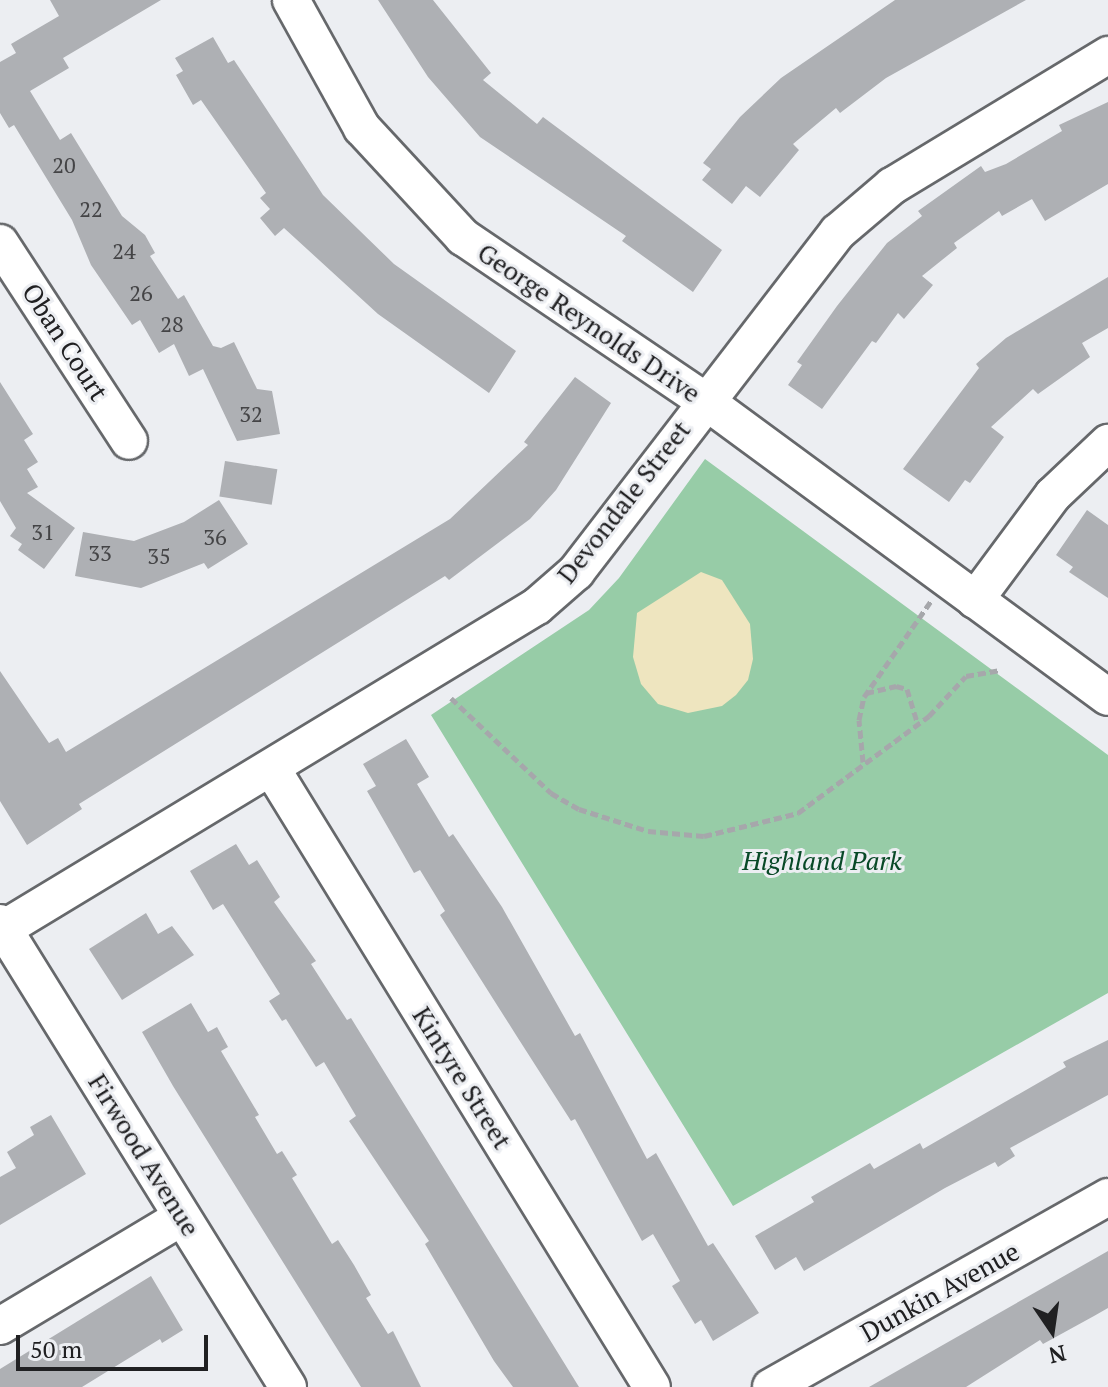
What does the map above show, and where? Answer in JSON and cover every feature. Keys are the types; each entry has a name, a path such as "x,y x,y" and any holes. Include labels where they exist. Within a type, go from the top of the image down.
{"street":[{"name":"George Reynolds Drive","path":"291,0 362,128 463,237 704,400 1108,697"},
{"name":"Devondale Street","path":"1,928 272,769 537,606 576,572 704,400 838,232 892,186 1108,55"},
{"name":"Oban Court","path":"0,243 129,441"},
{"path":"961,589 1108,443"},
{"name":"Kintyre Street","path":"272,769 652,1387"},
{"name":"Firwood Avenue","path":"1,928 288,1387"},
{"name":"Dunkin Avenue","path":"771,1387 1108,1197"},
{"path":"0,1326 182,1217"}],"path":[{"path":"863,762 859,720 866,693 961,589"},
{"path":"451,698 551,793 579,809 648,831 704,836 783,821 918,724 966,676 1000,670"},
{"path":"866,693 896,686 907,689 918,724"}],"green space":[{"name":"Highland Park","path":"705,459 1108,755 1108,993 733,1206 431,715 589,610 619,578"}],"sand":[{"path":"701,572 722,580 750,624 753,659 748,680 736,695 722,706 688,713 658,704 641,684 633,657 637,613"}],"building":[{"path":"50,0 161,0 63,58 69,68 30,91 60,140 71,133 122,216 145,235 155,253 150,256 178,299 184,295 213,346 221,348 234,342 257,389 272,391 280,434 237,441 203,369 189,376 174,344 159,353 140,320 132,325 91,265 72,220 14,125 9,128 0,113 0,62 16,53 11,44 59,16"},
{"path":"378,0 433,0 491,73 483,80 537,124 543,117 722,250 693,292 622,241 626,236 480,137 428,77"},
{"path":"895,0 1026,0 886,78 840,113 836,108 793,144 799,150 760,197 746,186 732,204 702,180 711,169 703,163 740,117 781,78"},
{"path":"213,37 228,63 234,60 323,195 394,264 516,351 489,393 378,314 284,228 275,236 260,218 270,209 260,198 266,193 201,100 193,105 176,75 183,71 175,58"},
{"path":"1108,102 1108,184 1045,221 1032,199 1002,216 999,211 954,243 957,248 922,276 933,285 904,319 898,313 876,343 872,341 822,409 788,385 802,365 797,362 837,306 887,243 922,216 918,211 981,166 985,172 1006,164 1062,131 1059,125"},
{"path":"1108,277 1108,328 1082,343 1090,357 1038,394 1033,389 991,427 1004,437 970,483 965,480 949,502 903,469 979,368 976,364 1006,338"},
{"path":"575,377 611,403 556,490 530,519 449,580 445,576 79,804 82,809 27,845 0,801 0,671 49,743 58,738 66,752 450,519 528,445 524,442"},
{"path":"0,382 33,434 24,440 38,462 27,469 38,487 27,493 75,528 44,569 18,550 22,544 10,536 16,528 0,501"},
{"path":"225,461 277,469 272,505 219,497"},
{"path":"219,500 248,544 208,569 204,563 141,588 75,576 83,532 134,541 184,522"},
{"path":"1087,510 1108,525 1108,598 1069,572 1073,567 1056,555"},
{"path":"406,739 429,777 417,784 449,837 453,834 502,907 575,1036 580,1033 647,1159 656,1153 708,1246 713,1243 759,1313 713,1341 701,1320 695,1324 672,1286 680,1281 653,1234 642,1241 575,1119 571,1121 516,1035 440,915 445,911 420,870 414,873 367,791 376,786 363,764"},
{"path":"236,844 249,865 257,860 280,897 274,902 316,961 311,964 347,1020 351,1018 579,1387 513,1387 494,1361 425,1244 429,1241 349,1121 356,1116 324,1062 316,1067 286,1019 282,1021 269,1001 280,994 223,904 213,910 190,871"},
{"path":"146,913 158,934 172,926 194,955 122,1000 89,949"},
{"path":"191,1003 208,1032 217,1027 228,1047 221,1051 259,1115 255,1117 277,1154 282,1151 297,1175 292,1178 332,1244 338,1240 354,1265 371,1295 366,1298 388,1334 393,1331 421,1387 361,1387 173,1086 142,1032"},
{"path":"1108,1040 1108,1095 1010,1148 1015,1156 998,1167 995,1162 945,1188 804,1271 796,1257 775,1270 755,1236 814,1202 811,1197 870,1163 874,1169 920,1143 923,1149 1066,1067 1063,1062"},
{"path":"51,1115 86,1174 0,1225 0,1177 16,1168 7,1152 34,1135 30,1127"},
{"path":"1108,1251 1108,1308 1094,1316 1043,1344 1040,1340 966,1387 869,1387"},
{"path":"151,1276 183,1330 162,1343 160,1339 82,1387 0,1387 0,1369"}]}
